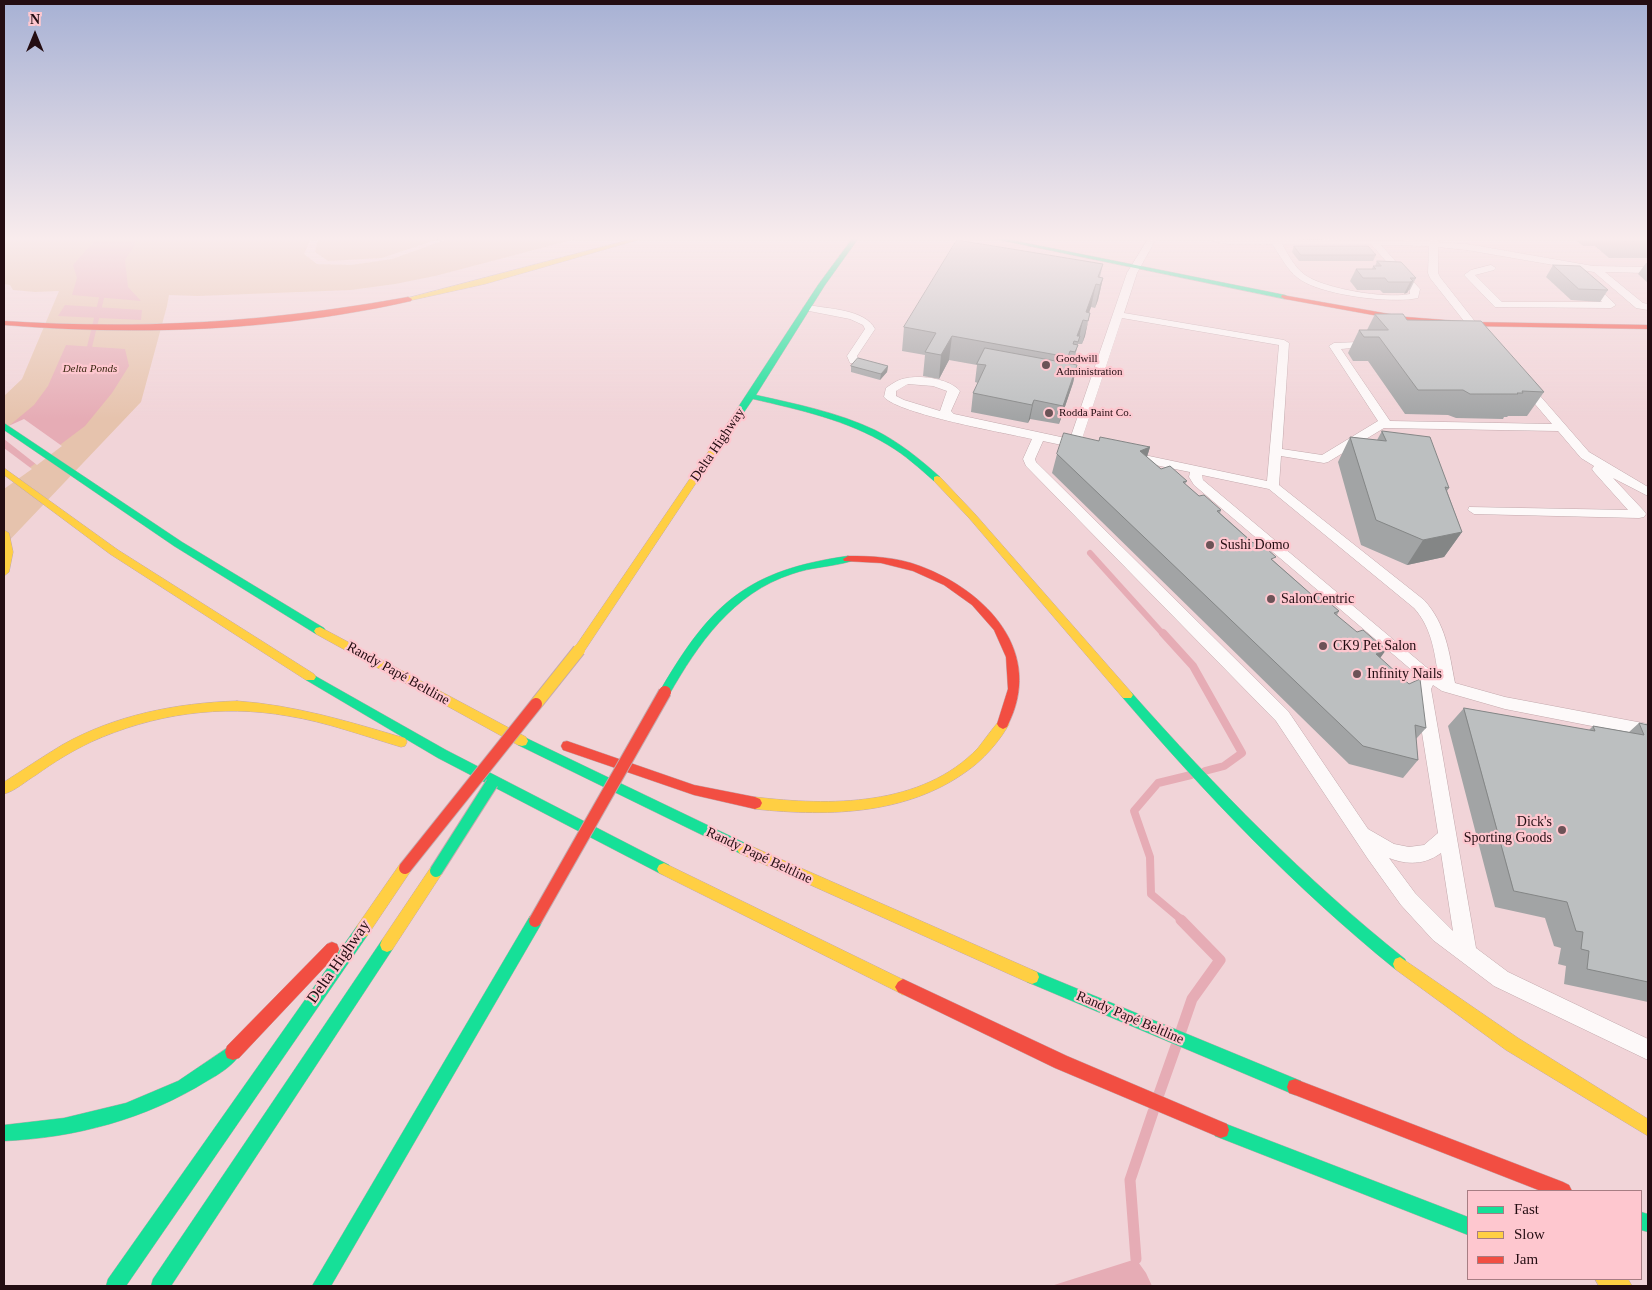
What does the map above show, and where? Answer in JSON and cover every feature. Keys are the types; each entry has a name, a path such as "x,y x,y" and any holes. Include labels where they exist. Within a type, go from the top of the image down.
{"main road":[{"path":"4,323 85,329 154,329 278,320 405,299"},
{"name":"Delta Highway","path":"510,756 814,299"},
{"path":"1299,299 1362,312 1426,321 1471,324 1648,327"},
{"path":"751,396 800,407 851,422 879,434 908,453 927,469 974,520 1158,730 1215,792 1262,841 1316,892 1384,951 1489,1028 1648,1128"},
{"name":"Randy Papé Beltline","path":"5,426 162,534 237,582 444,700 648,805 872,908 1262,1074 1560,1190"},
{"path":"4,471 114,552 320,683 442,754 582,828 830,952 1061,1062 1208,1125 1467,1226"},
{"path":"4,533 8,552 4,572"},
{"path":"321,1286 535,921 665,692 676,672 702,632 719,613 760,583 803,565 826,560 879,559 927,571 964,591 989,615 1003,636 1013,659 1015,676 1010,712 983,752 957,773 932,786 876,803 814,808 744,802 684,787 554,741"},
{"name":"Delta Highway","path":"115,1286 405,868 579,650"},
{"path":"444,700 536,734"},
{"path":"4,790 62,752 97,734 167,712 202,706 256,706 286,710 325,719 442,754"},
{"name":"Delta Highway","path":"160,1286 499,773"},
{"path":"4,1133 77,1126 125,1112 186,1086 214,1068 264,1023 405,868"},
{"path":"1607,1280 1623,1286"}],"lane":[{"path":"1074,444 1124,299"},
{"path":"1452,299 1488,343"},
{"path":"1493,299 1498,304 1610,305 1604,299"},
{"path":"1632,299 1640,306 1648,306"},
{"path":"808,308 853,317 867,323 870,329 852,356 854,361"},
{"path":"1119,315 1284,343 1273,486"},
{"path":"1359,345 1334,346 1386,424"},
{"path":"1518,377 1585,455 1644,514"},
{"path":"948,416 945,412 954,391 950,386 915,380 903,382 890,390 890,398 899,404 948,416 1103,450"},
{"path":"1276,452 1324,459 1378,425 1386,424 1562,428"},
{"path":"1039,436 1029,459 1030,463 1282,716 1408,899 1440,933 1500,979 1648,1050"},
{"path":"1121,454 1273,486 1419,604 1430,615 1436,627 1448,687"},
{"path":"1585,455 1648,492"},
{"path":"1196,470 1195,477 1198,482 1429,677 1448,687 1505,703 1648,730"},
{"path":"1474,510 1644,514"},
{"path":"1429,677 1423,689 1467,955"},
{"path":"1359,830 1382,847 1406,855 1428,853 1436,849 1447,835"}],"green space":[{"name":"Delta Ponds","path":"56,299 168,299 141,402 4,546 4,396 22,379"}],"shaded area":[{"path":"120,299 139,299 141,301"},
{"path":"65,305 142,310 141,320 58,316"},
{"path":"66,345 125,349 129,366 112,393 85,426 4,487 4,430 34,405 48,386"},
{"path":"1136,1259 1152,1286 1051,1286"}],"pier":[{"path":"24,419 62,446 37,465 4,439 4,428"},
{"path":"4,448 32,469 4,489"}],"building":[{"path":"921,299 1091,299 1086,312 1090,313 1088,321 1083,320 1077,336 1080,336 1078,342 1074,341 1073,344 1078,345 1075,352 1070,351 1068,357 952,336 941,355 925,352 936,333 904,327"},
{"path":"1375,314 1403,314 1407,320 1481,321 1544,392 1522,391 1523,393 1518,394 1470,394 1463,390 1418,390 1379,337 1364,337 1359,330 1388,330"},
{"path":"985,348 1077,365 1063,406 1034,400 1032,405 973,393 986,365 977,364"},
{"path":"858,358 888,366 881,374 851,366"},
{"path":"1382,431 1430,437 1449,488 1445,487 1462,532 1423,540 1376,520 1350,437 1386,441"},
{"path":"1064,433 1099,441 1100,437 1150,447 1140,451 1161,469 1170,466 1187,481 1183,482 1199,496 1204,495 1221,510 1217,511 1253,543 1258,541 1276,557 1271,559 1312,595 1318,593 1339,611 1334,613 1357,632 1363,630 1386,650 1376,654 1409,684 1420,679 1426,728 1415,725 1418,760 1363,746 1057,454"},
{"name":"Dick's Sporting Goods","path":"1464,708 1595,731 1593,726 1644,735 1639,723 1648,725 1648,982 1587,969 1589,951 1581,949 1583,932 1576,931 1567,902 1514,891"}],"waterway":[{"path":"87,357 101,299"},
{"path":"1090,553 1164,635"},
{"path":"1163,633 1193,666 1242,753 1224,766 1205,771"},
{"path":"1183,921 1151,894 1150,857 1134,811 1158,783 1191,775"},
{"path":"1181,920 1220,960 1192,999 1181,1031"},
{"path":"1159,1094 1176,1046"},
{"path":"1136,1259 1130,1180 1153,1112"}],"traffic: fast":[{"path":"751,396 813,299"},
{"path":"720,441 751,396 805,408 851,422 893,444 937,479"},
{"path":"4,426 178,544 320,631"},
{"path":"665,692 681,664 699,639 717,617 738,598 786,572 815,564 848,559"},
{"path":"310,677 442,754 664,869"},
{"path":"1127,695 1190,767 1291,870 1326,903 1400,964"},
{"path":"522,741 744,849"},
{"path":"436,871 492,783"},
{"path":"321,1286 535,921"},
{"path":"115,1286 362,931"},
{"path":"160,1286 387,945"},
{"path":"1032,977 1295,1087"},
{"path":"4,1133 64,1127 126,1111 184,1087 210,1071 233,1052"},
{"path":"1221,1130 1467,1226"},
{"path":"1642,1221 1648,1223"}],"traffic: slow":[{"path":"579,650 720,441"},
{"path":"4,471 114,552 310,677"},
{"path":"937,479 972,516 1127,695"},
{"path":"4,533 8,552 4,572"},
{"path":"320,631 522,741"},
{"path":"536,704 579,650"},
{"path":"4,789 56,755 88,738 136,720 186,709 237,706 288,711 331,721 401,742"},
{"path":"755,803 788,807 823,808 858,806 892,800 925,789 955,773 982,752 1003,724"},
{"path":"744,849 1032,977"},
{"path":"362,931 405,868"},
{"path":"664,869 903,987"},
{"path":"387,945 436,871"},
{"path":"1400,964 1512,1044 1648,1128"},
{"path":"1607,1280 1623,1286"}],"traffic: jam":[{"path":"4,323 106,328 207,326 308,316 407,299"},
{"path":"1297,299 1406,319 1471,324 1648,327"},
{"path":"848,559 881,560 915,568 948,582 976,602 998,627 1012,657 1014,689 1003,724"},
{"path":"535,921 665,692"},
{"path":"405,868 536,704"},
{"path":"567,746 694,790 755,803"},
{"path":"233,1052 332,949"},
{"path":"903,987 1061,1062 1221,1130"},
{"path":"1295,1087 1560,1190"}],"place":[{"name":"Goodwill Administration","path":"1046,365"},
{"name":"Rodda Paint Co.","path":"1049,413"},
{"name":"Sushi Domo","path":"1210,545"},
{"name":"SalonCentric","path":"1271,599"},
{"name":"CK9 Pet Salon","path":"1323,646"},
{"name":"Infinity Nails","path":"1357,674"},
{"name":"Dick's Sporting Goods","path":"1562,830"}]}
